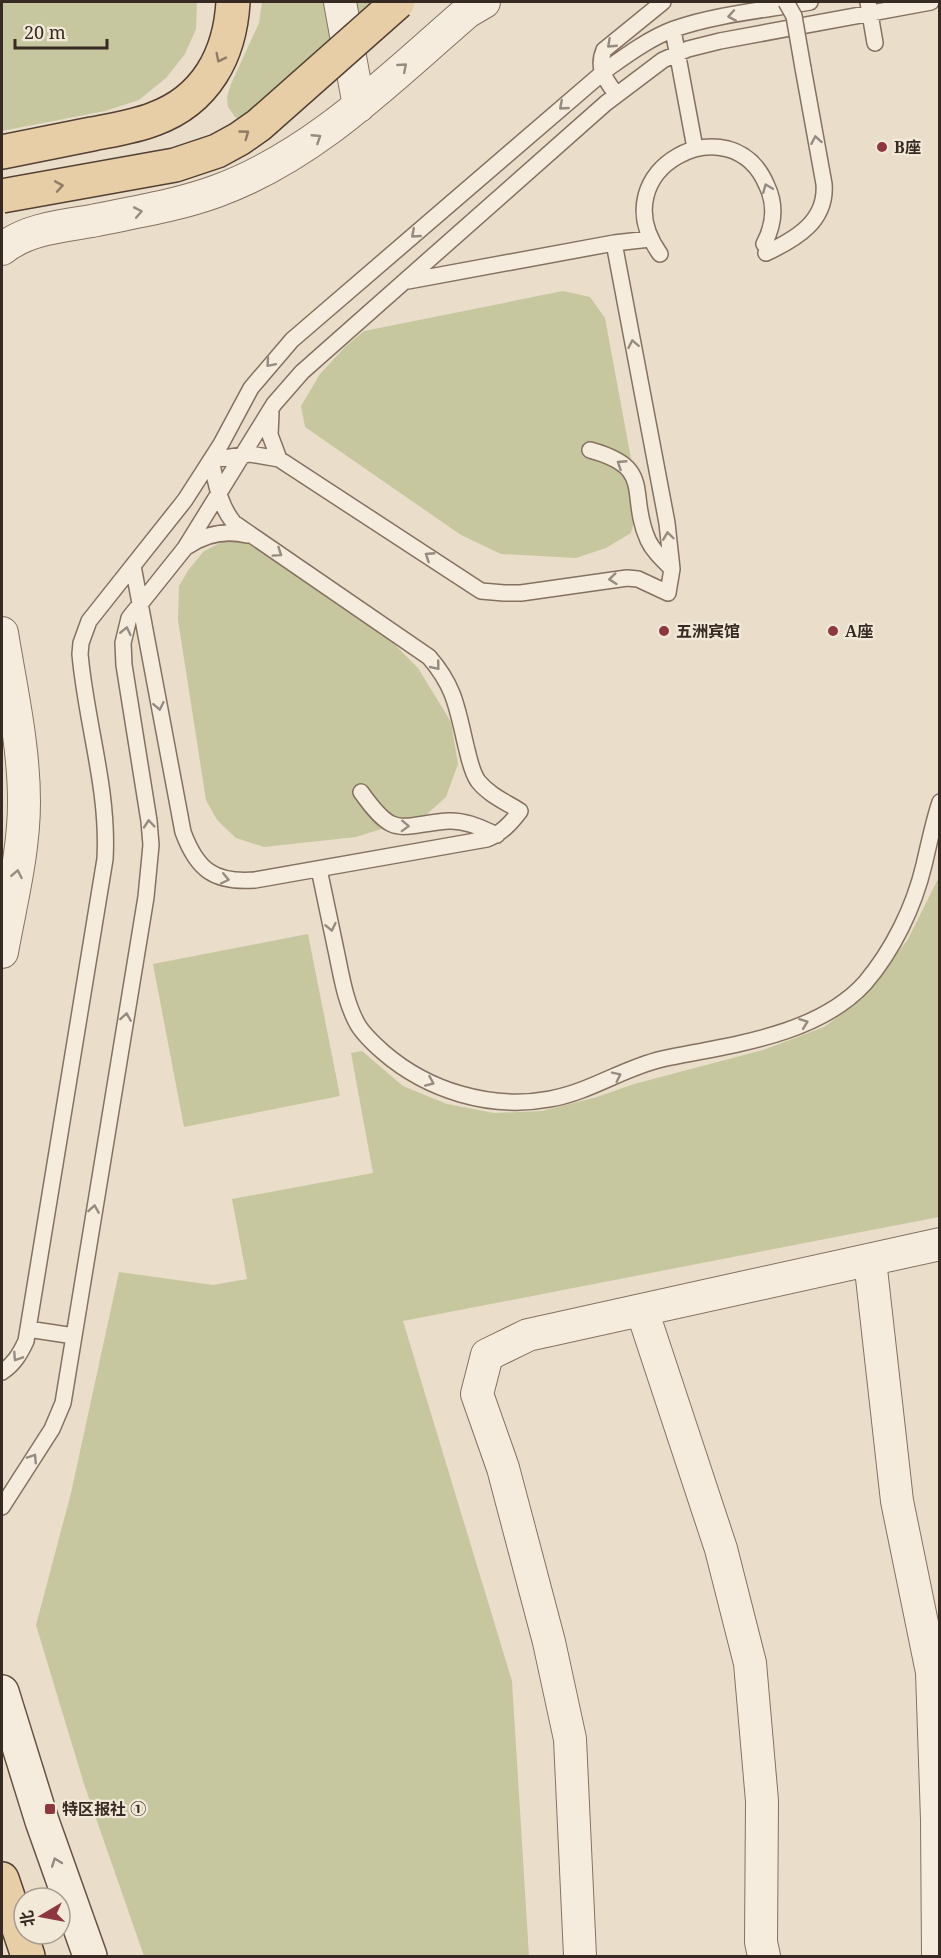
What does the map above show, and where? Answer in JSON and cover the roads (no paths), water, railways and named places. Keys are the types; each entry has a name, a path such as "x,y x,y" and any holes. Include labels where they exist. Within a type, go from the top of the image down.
{"main road":[{"path":"2,152 134,126 173,111 190,100 206,82 220,60 228,40 233,2"},
{"path":"2,196 175,165 217,151 258,125 398,2"},
{"path":"2,1692 42,1821 90,1956"},
{"path":"2,1880 12,1913"}],"street":[{"path":"340,2 359,106"},
{"path":"2,249 36,232 159,208 233,185 289,157 332,129 467,12 484,2"},
{"path":"2,633 21,748 24,803 20,859 2,952"},
{"path":"580,1956 570,1739 549,1642 503,1468 477,1394 487,1354 528,1335 939,1244"},
{"path":"870,1260 897,1501 932,1672 937,1820 938,1956"},
{"path":"642,1310 721,1549 750,1663 762,1801 762,1942 764,1956"}],"lane":[{"path":"660,254 650,239 644,215 645,198 660,169 672,158 695,148 710,147 733,152 753,164 763,177 772,198 773,214 765,248 795,239 817,216 824,201 824,184 794,16 786,2"},
{"path":"2,1372 17,1359 26,1341 105,859 105,811 81,665 81,643 84,631 96,610 185,500 211,460 250,388 292,340 602,73 632,51 673,30 696,23 810,2"},
{"path":"2,1507 58,1416 66,1388 149,871 149,821 123,655 126,625 185,548 274,404 302,372 616,94 655,65 677,54 720,41 869,7 931,2"},
{"path":"616,94 602,73 601,61 604,50 659,4"},
{"path":"869,7 875,43"},
{"path":"673,30 695,148"},
{"path":"406,281 614,243 650,239"},
{"path":"211,460 260,455 279,459 481,591 521,593 627,578 638,579 668,593 672,569 667,523 614,243"},
{"path":"274,404 270,416 270,435 279,459"},
{"path":"590,450 614,459 628,467 633,473 637,482 647,537 652,548 672,569"},
{"path":"133,566 183,832 195,858 213,876 232,881 255,880 488,839 497,835 520,811 490,792 477,779 455,698 449,683 429,657 234,523 225,513 211,460"},
{"path":"185,548 200,538 216,534 234,532 252,536"},
{"path":"361,792 386,822 395,826 461,822 475,825 497,835"},
{"path":"320,869 346,997 358,1026 364,1033 394,1062 439,1086 475,1099 500,1102 549,1100 584,1090 641,1065 762,1037 806,1023 840,1005 865,982 885,956 909,912 924,867 939,802"},
{"path":"28,1329 74,1336"}],"place":[{"name":"B座","path":"882,147"},
{"name":"五洲宾馆","path":"664,631"},
{"name":"A座","path":"833,631"},
{"name":"特区报社 ①","path":"50,1809"}]}
